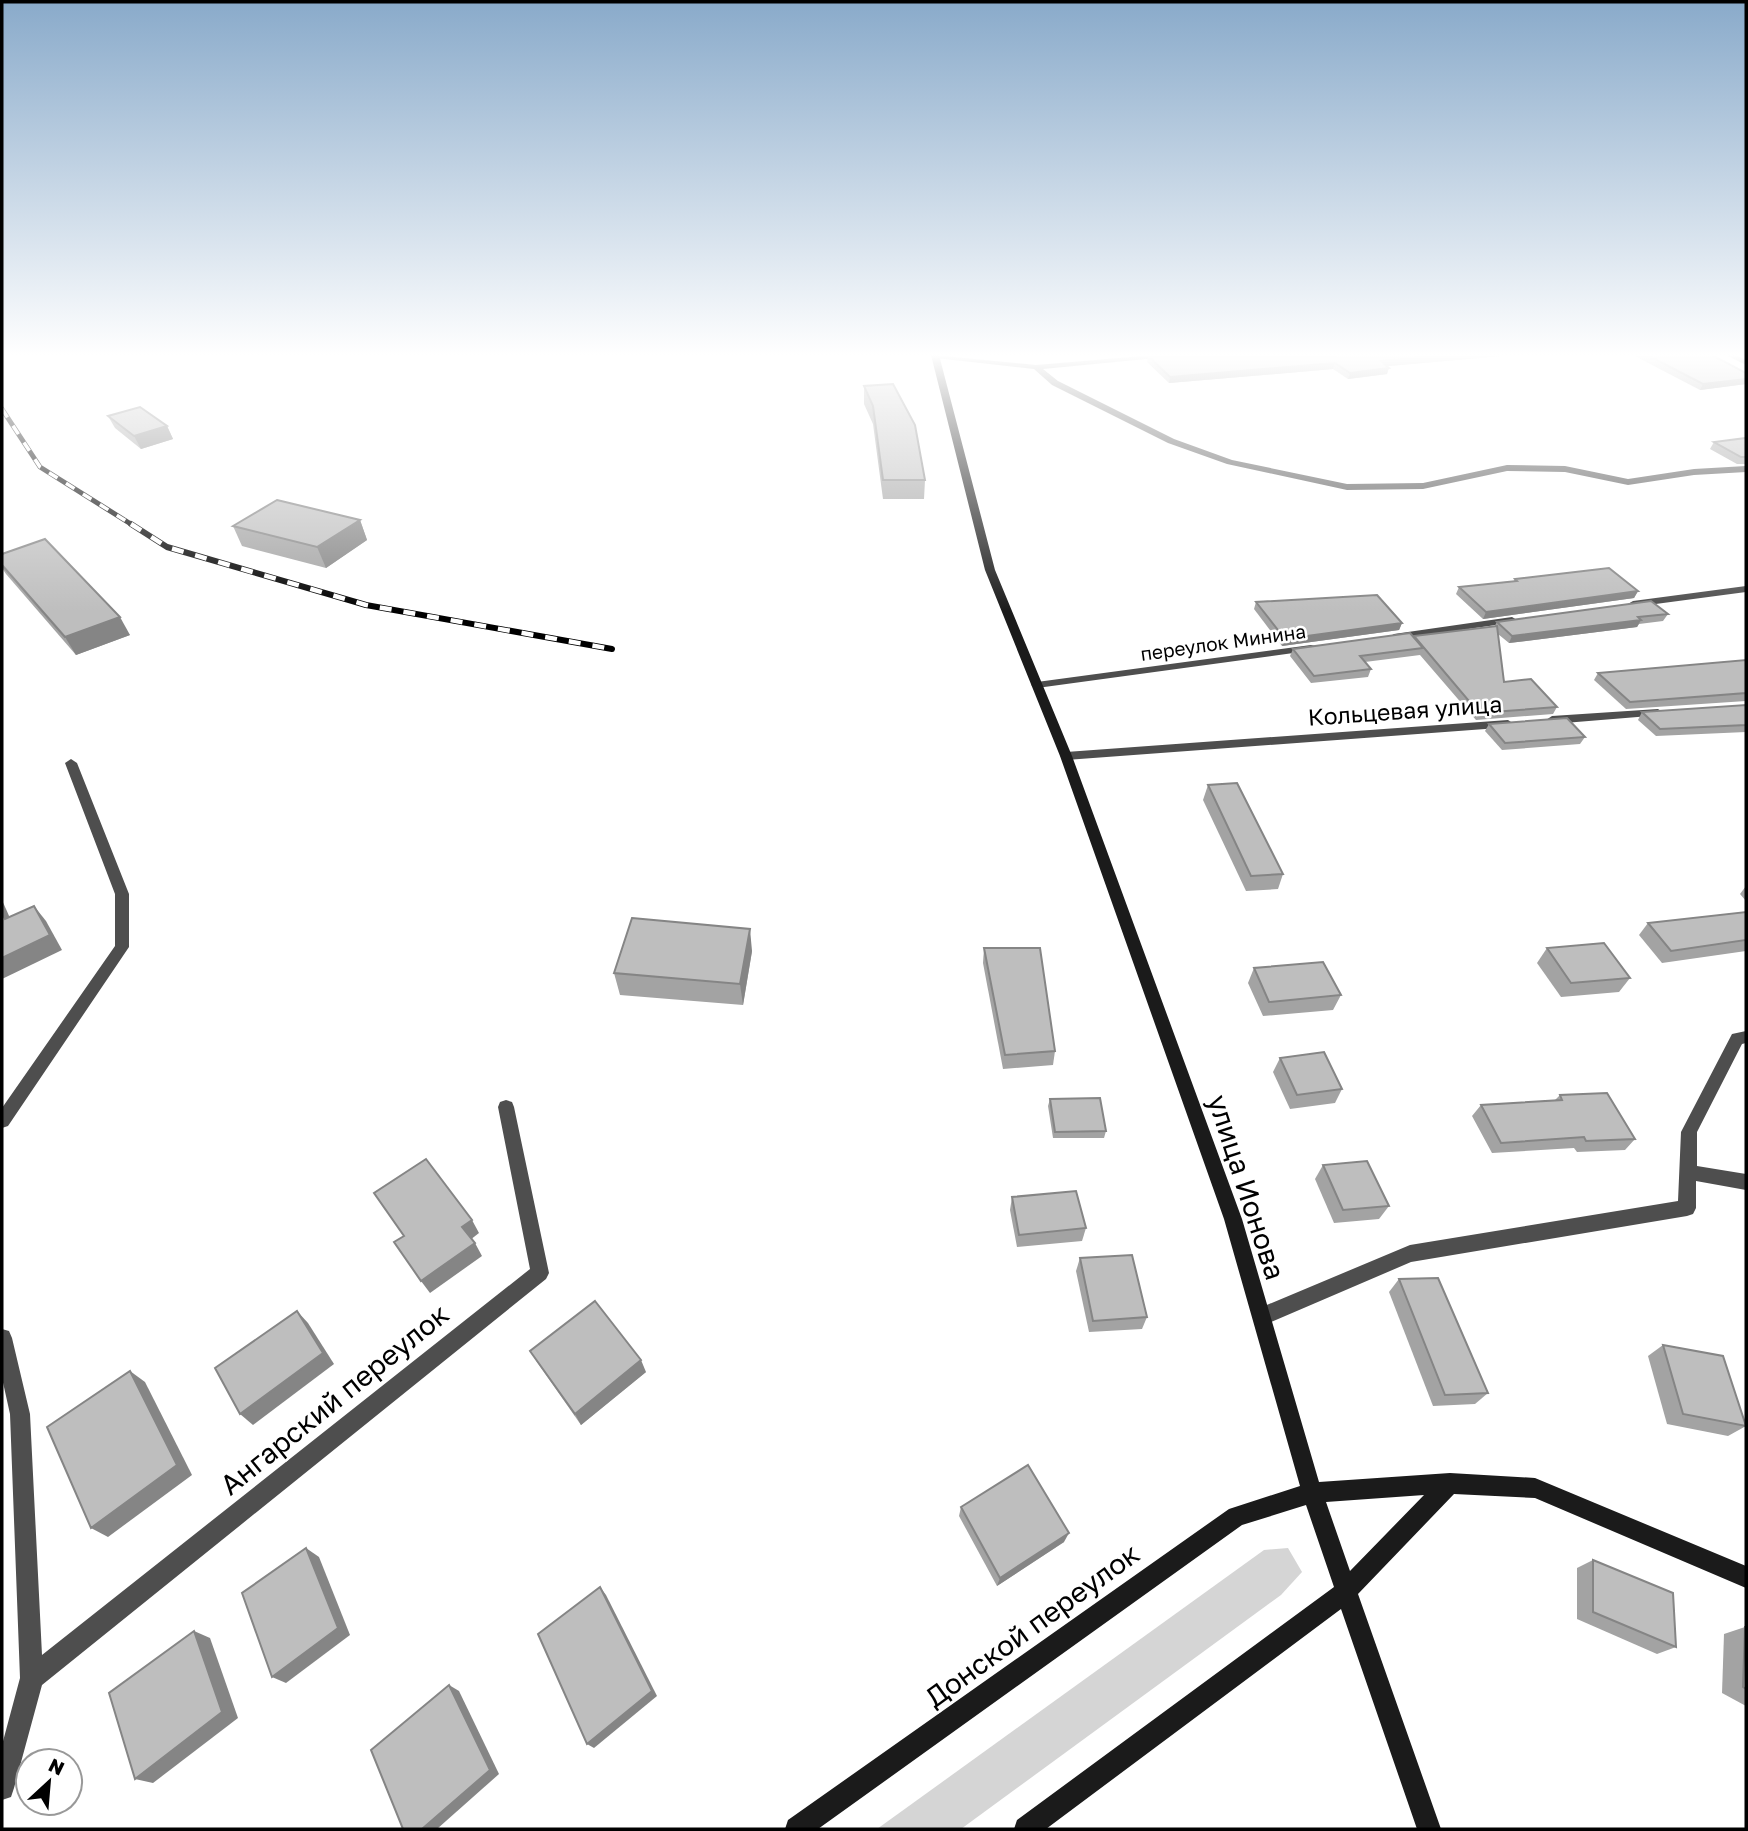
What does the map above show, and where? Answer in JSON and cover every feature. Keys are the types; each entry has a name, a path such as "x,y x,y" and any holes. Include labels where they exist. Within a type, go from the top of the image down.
{"main road":[{"name":"улица Ионова","path":"957,440 990,570 1066,756 1233,1219 1312,1493 1344,1593 1429,1829"},
{"name":"Донской переулок","path":"797,1829 1236,1516 1312,1493 1450,1483 1535,1488 1746,1577"},
{"path":"1026,1829 1344,1593 1450,1483"}],"street":[{"path":"1170,440 1230,462 1348,487 1423,485 1507,468 1565,469 1628,482 1694,472 1746,468"},
{"path":"1623,605 1746,589"},
{"path":"1378,639 1528,618"},
{"name":"переулок Минина","path":"1037,685 1323,646"},
{"path":"1538,721 1677,711"},
{"name":"Кольцевая улица","path":"1066,756 1524,722"},
{"path":"2,1121 122,947 122,894 71,763"},
{"path":"1262,1317 1410,1254 1687,1208 1689,1132 1737,1038 1746,1037"},
{"name":"Ангарский переулок","path":"32,1678 540,1273 506,1107"},
{"path":"1688,1172 1746,1182"},
{"path":"2,1338 20,1413 32,1678 2,1788"}],"shaded area":[{"path":"1288,1548 1302,1572 1281,1595 961,1829 877,1829 1264,1550"}],"building":[{"path":"878,440 918,440 925,480 883,480"},
{"path":"1746,440 1746,457 1741,457 1714,442"},
{"path":"277,500 360,520 317,547 233,526"},
{"path":"45,539 120,617 65,637 2,565 2,554"},
{"path":"1609,568 1638,591 1486,612 1459,587 1517,581 1515,579"},
{"path":"1377,595 1402,623 1285,639 1256,602"},
{"path":"1651,601 1668,614 1638,617 1641,620 1512,636 1497,622"},
{"path":"1497,626 1504,682 1531,679 1557,707 1479,713 1414,636"},
{"path":"1410,633 1423,648 1360,656 1371,669 1314,676 1293,649"},
{"path":"1746,660 1746,693 1630,702 1598,673"},
{"path":"1746,705 1746,725 1660,729 1642,712"},
{"path":"1567,718 1585,737 1505,743 1489,724"},
{"path":"1237,783 1283,874 1251,876 1208,785"},
{"path":"34,906 50,935 2,958 2,913 5,919"},
{"path":"1746,912 1746,940 1671,951 1648,923"},
{"path":"632,918 750,929 740,984 614,973"},
{"path":"1604,943 1630,978 1571,983 1547,948"},
{"path":"984,948 1040,948 1055,1051 1005,1055"},
{"path":"1323,962 1341,995 1269,1002 1254,968"},
{"path":"1324,1052 1342,1089 1297,1095 1280,1058"},
{"path":"1607,1093 1635,1139 1586,1141 1584,1137 1501,1143 1481,1105 1562,1100 1560,1095"},
{"path":"1100,1098 1106,1131 1055,1132 1050,1099"},
{"path":"426,1159 472,1220 462,1227 475,1243 421,1281 394,1242 404,1236 374,1193"},
{"path":"1367,1161 1389,1206 1343,1210 1323,1165"},
{"path":"1076,1191 1086,1228 1019,1235 1012,1197"},
{"path":"1132,1255 1147,1317 1093,1321 1080,1258"},
{"path":"1438,1278 1488,1393 1445,1395 1399,1279"},
{"path":"595,1301 641,1360 575,1414 530,1351"},
{"path":"297,1311 323,1353 240,1414 215,1368"},
{"path":"1663,1345 1723,1356 1746,1426 1683,1414"},
{"path":"130,1371 177,1465 91,1528 47,1427"},
{"path":"1028,1465 1069,1533 1000,1578 961,1507"},
{"path":"306,1548 338,1628 272,1677 242,1593"},
{"path":"1593,1560 1673,1593 1676,1647 1593,1612"},
{"path":"600,1587 652,1691 587,1744 538,1634"},
{"path":"1746,1627 1746,1689 1743,1687"},
{"path":"194,1631 222,1712 135,1779 109,1693"},
{"path":"449,1685 490,1770 422,1829 403,1829 371,1750"}],"railway":[{"path":"23,440 40,467 134,526"},
{"path":"131,524 167,547 366,605 612,649"}]}
